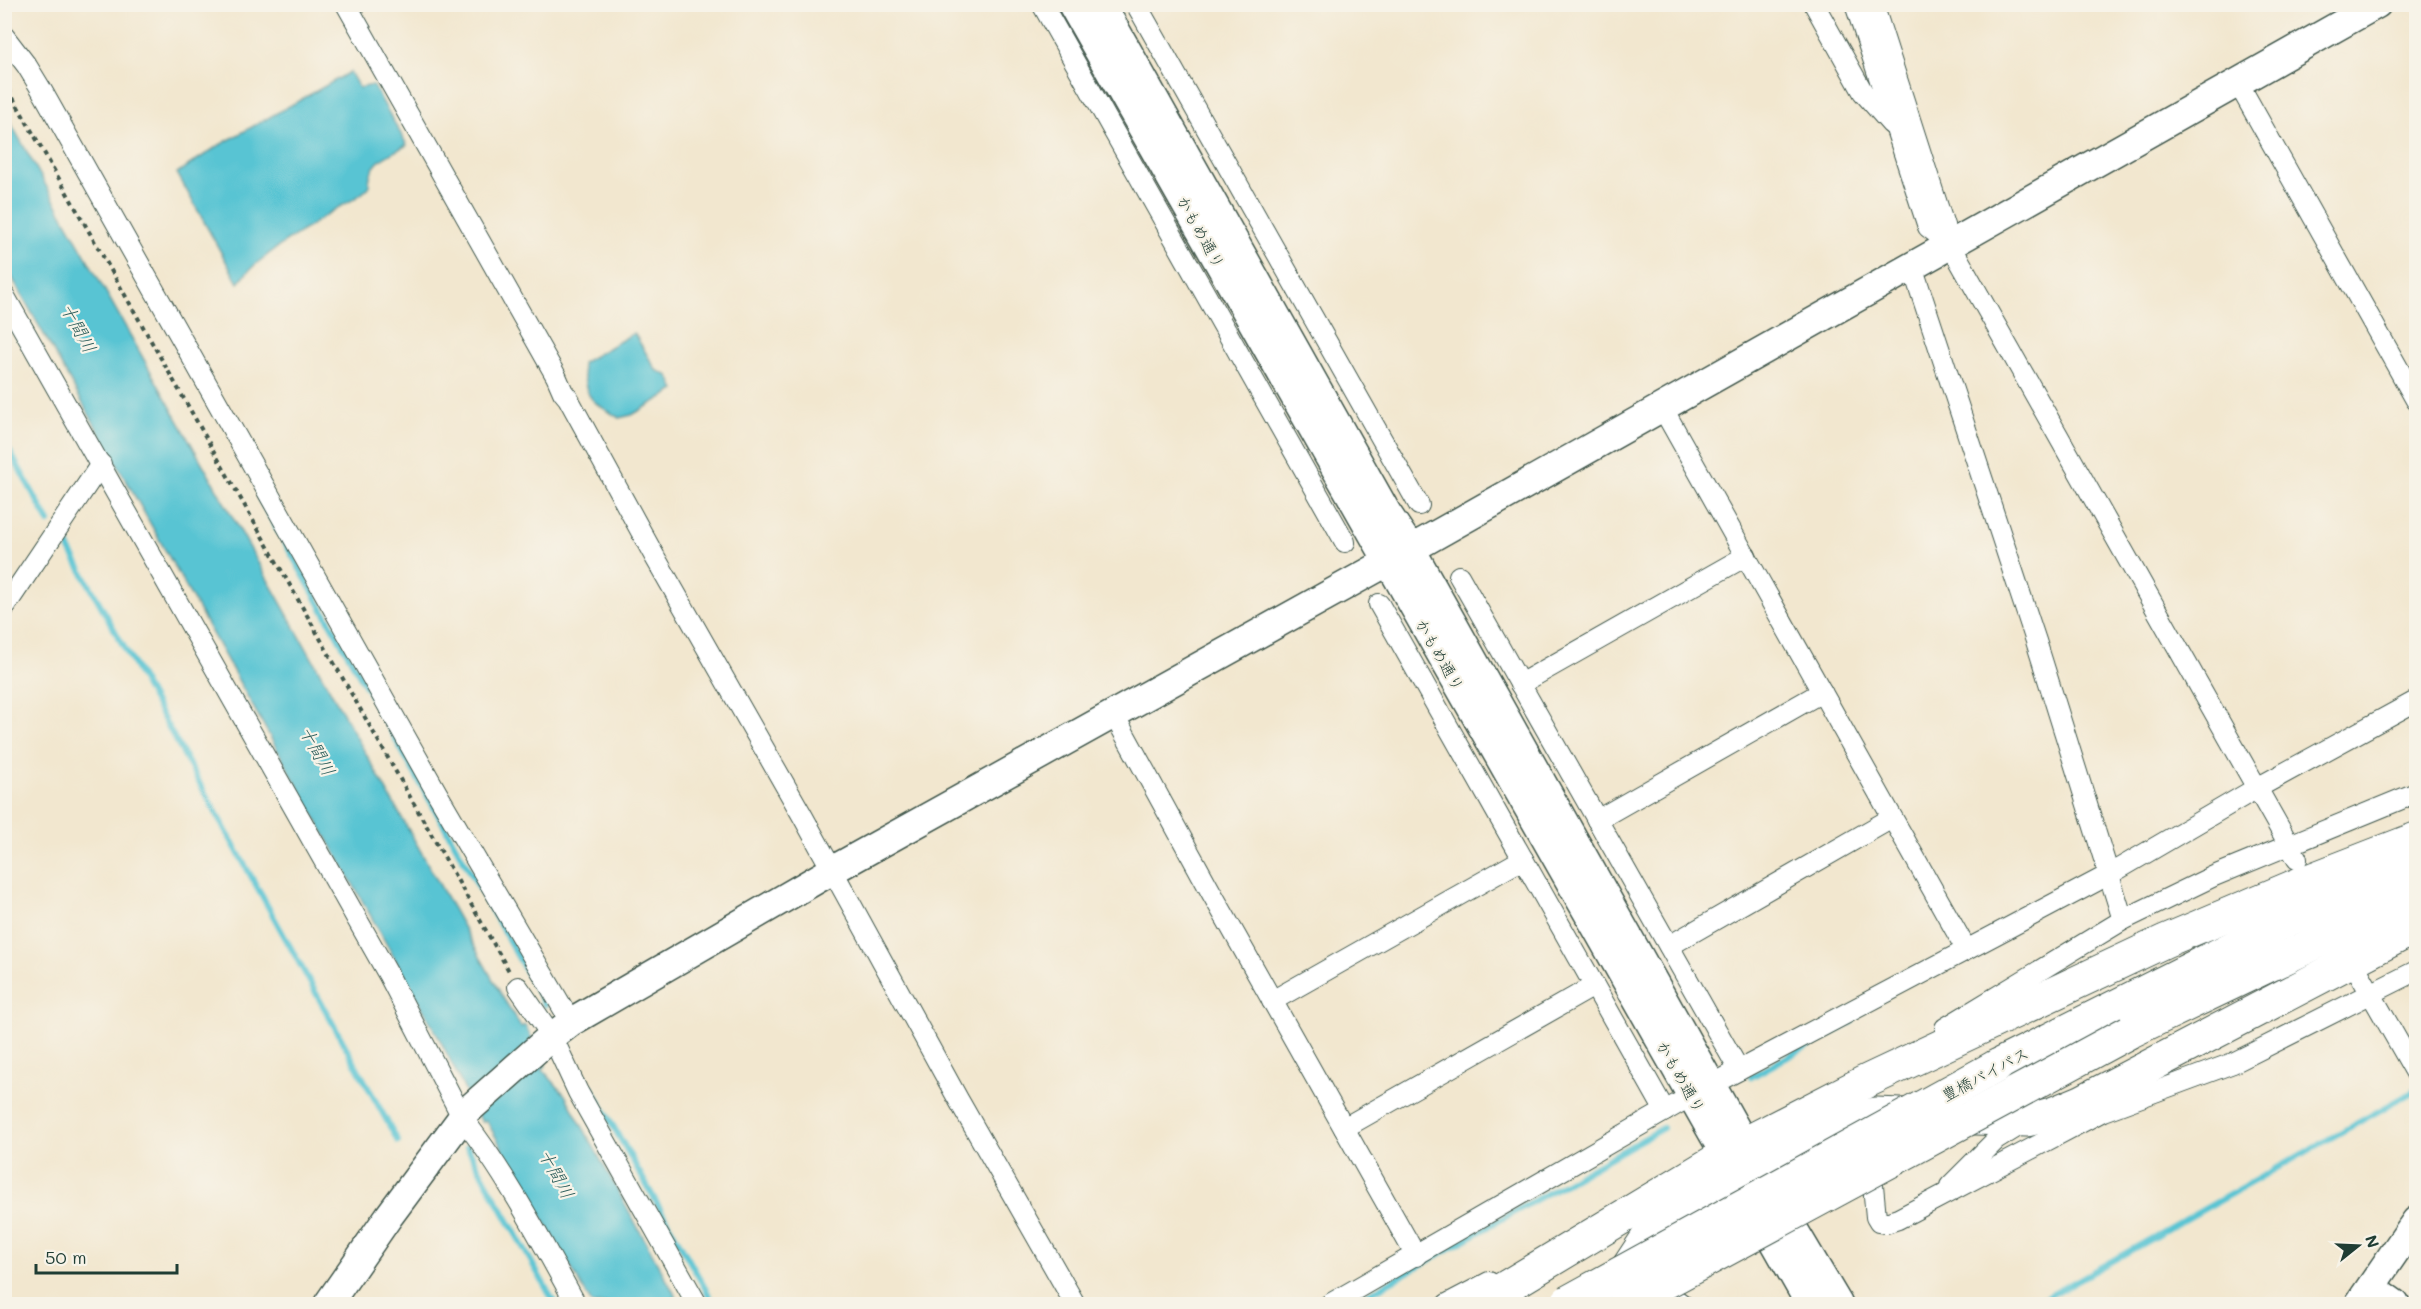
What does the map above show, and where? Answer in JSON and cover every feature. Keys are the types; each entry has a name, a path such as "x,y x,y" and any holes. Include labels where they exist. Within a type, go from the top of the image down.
{"highway":[{"path":"1478,1305 1530,1273 1741,1161 1880,1076 2165,941 2295,886 2416,839"},
{"name":"豊橋バイパス","path":"1566,1303 1997,1066 2286,921 2416,863"},
{"name":"豊橋バイパス","path":"1625,1305 2129,1032 2416,895"},
{"path":"1604,1305 1648,1237 1662,1223 1741,1161 1857,1116 1876,1114 2027,1120 2052,1114 2081,1102 2416,927"}],"street":[{"path":"346,4 1075,1305"},
{"path":"1042,4 1346,542"},
{"name":"かもめ通り","path":"1072,4 1399,555 1741,1161 1810,1305"},
{"name":"かもめ通り","path":"1101,4 1386,513 1399,555"},
{"path":"1136,4 1419,505"},
{"path":"1814,4 1863,92 1897,130"},
{"path":"1855,4 1928,227 1950,244"},
{"path":"1873,4 1950,244 2293,852"},
{"path":"328,1305 389,1216 465,1115 556,1033 831,871 1399,555 2378,4"},
{"path":"4,36 41,89 437,793 556,1033 578,1092 698,1305"},
{"path":"2238,83 2416,400"},
{"path":"1912,266 2123,920"},
{"path":"4,295 388,974 465,1115 576,1305"},
{"path":"1662,407 1966,949"},
{"path":"4,608 100,464"},
{"path":"1520,684 1746,556"},
{"path":"1459,576 1739,1070"},
{"path":"1379,604 1665,1111"},
{"path":"1597,820 1822,692"},
{"path":"1330,1305 1701,1090 2260,794 2416,701"},
{"path":"1113,713 1416,1256"},
{"path":"1487,795 1561,756"},
{"path":"1880,1076 1892,1058 1969,1015 2123,920 2214,876 2293,852 2416,793"},
{"path":"1668,946 1892,818"},
{"path":"1272,1000 1523,859"},
{"path":"1857,1116 1866,1129 1876,1218 1879,1222 1886,1223 1898,1219 2103,1111 2232,1063 2416,971"},
{"path":"2359,974 2416,1073"},
{"path":"1344,1128 1594,986"},
{"path":"518,987 556,1033"},
{"path":"1940,1197 1996,1140 2027,1120"},
{"name":"かもめ通り","path":"1741,1161 1838,1305"},
{"path":"2395,1305 2365,1296 2416,1221"},
{"path":"1629,1266 1682,1305"},
{"path":"1447,1305 1482,1285 1502,1277 1530,1273"}],"path":[{"path":"4,82 117,277 518,987"}],"water":[{"path":"350,72 359,88 373,85 407,145 386,156 375,165 369,187 364,192 277,248 255,265 238,283 177,173 218,146"},
{"name":"十間川","path":"4,111 505,1001 521,1027 525,1025 546,1066 542,1069 565,1095 680,1304 592,1304 486,1120 482,1122 475,1110 432,1025 5,265"},
{"path":"634,333 656,370 669,376 675,390 632,415 619,418 591,398 585,385 582,363"}],"waterway":[{"path":"4,441 49,522"},
{"path":"260,498 545,1005"},
{"path":"64,539 398,1141"},
{"path":"1751,1077 1853,1021"},
{"path":"591,1087 714,1304"},
{"path":"2035,1304 2416,1090"},
{"path":"1351,1304 1663,1128"},
{"path":"467,1147 555,1304"}]}
